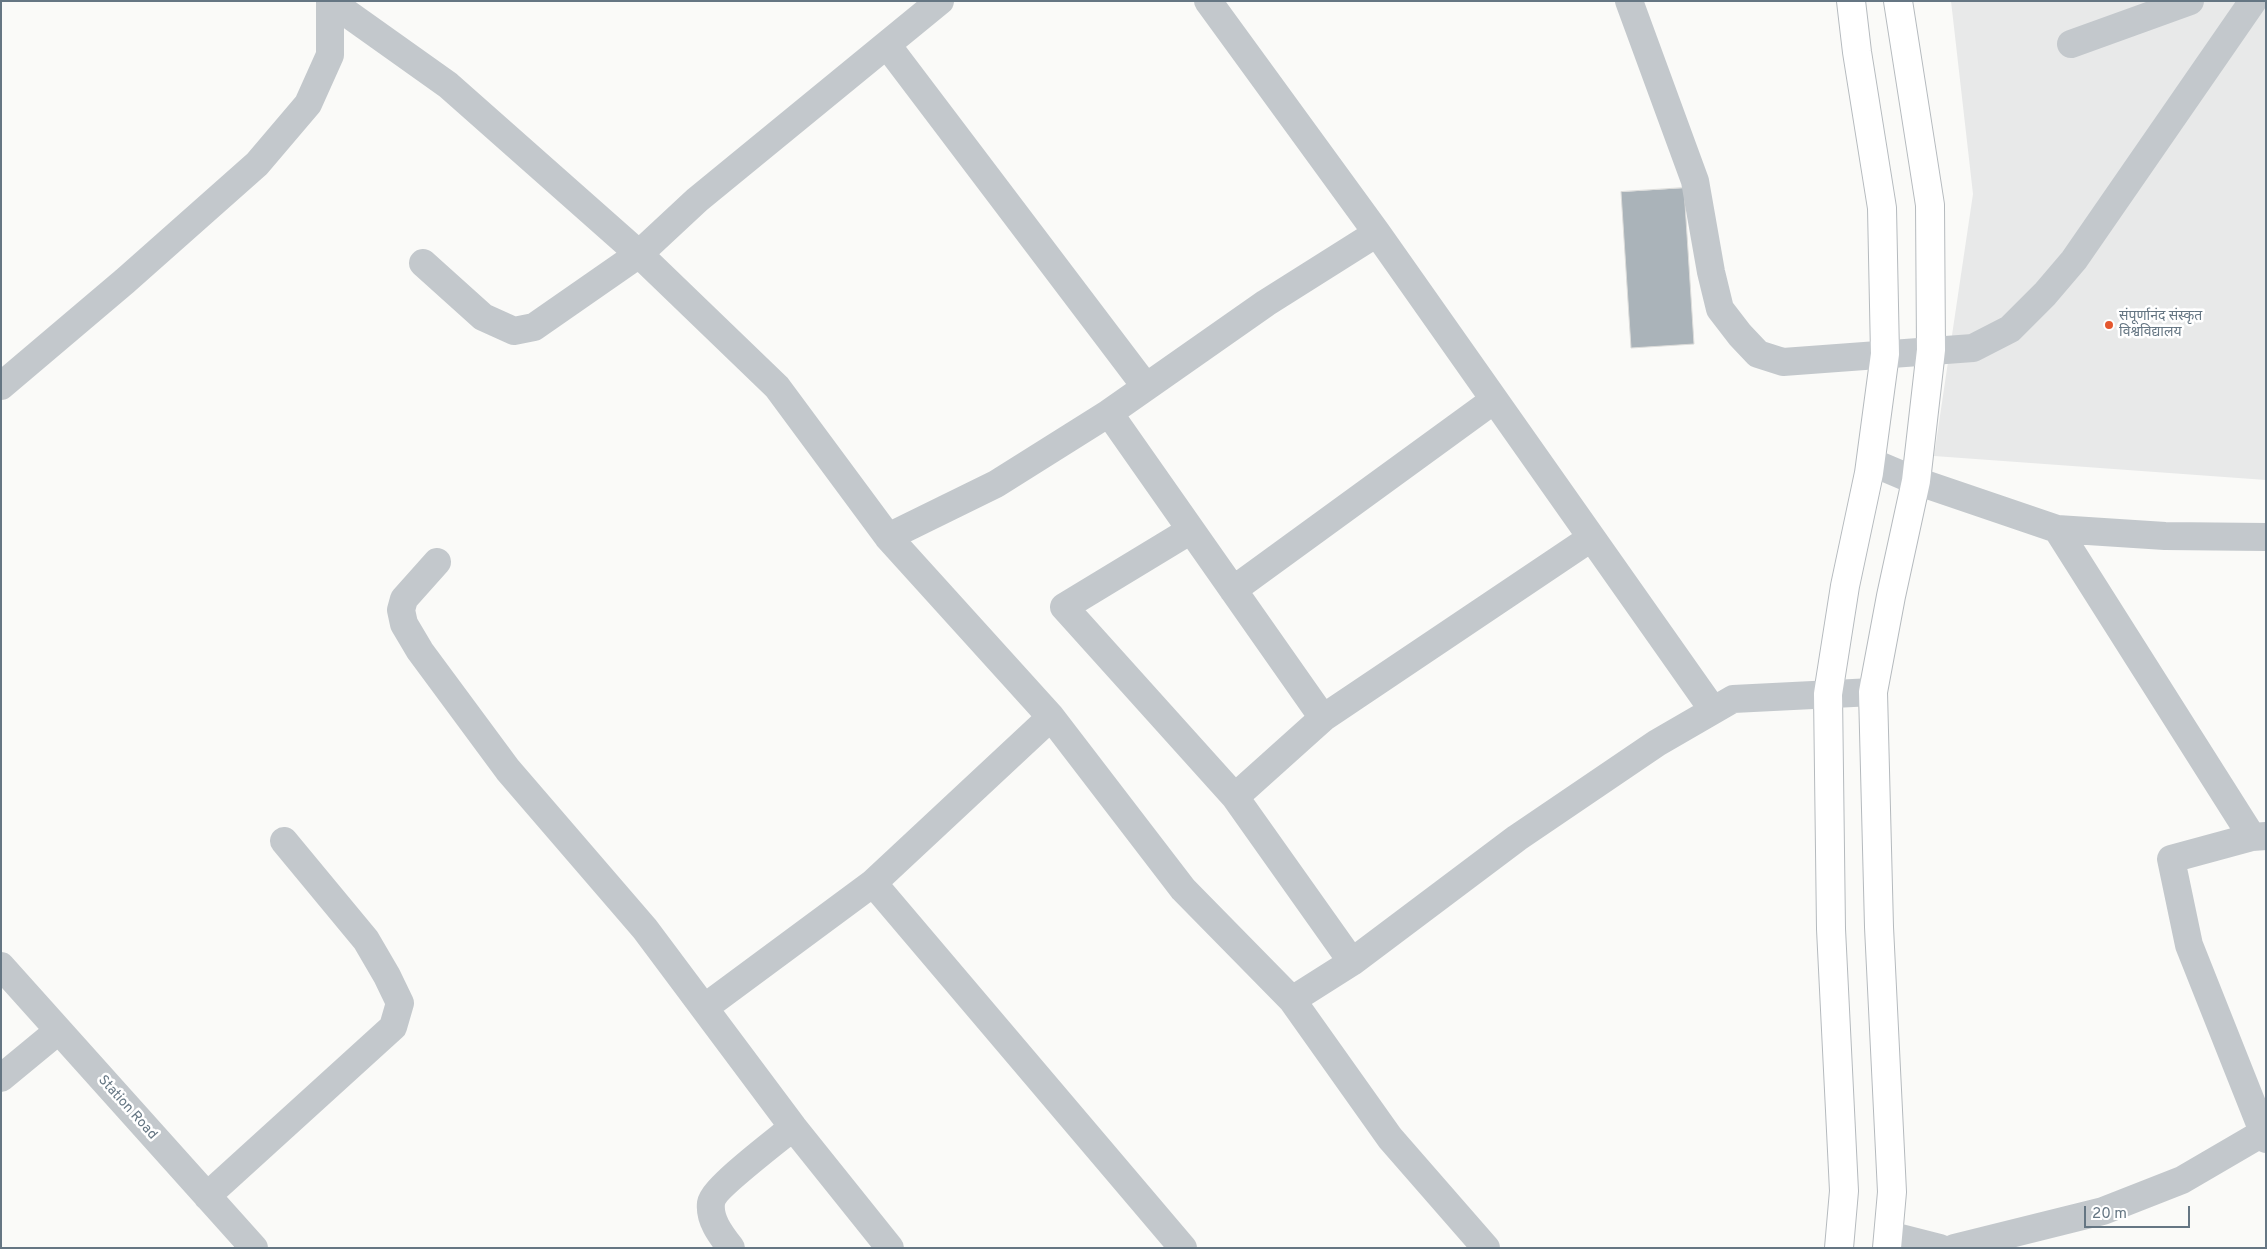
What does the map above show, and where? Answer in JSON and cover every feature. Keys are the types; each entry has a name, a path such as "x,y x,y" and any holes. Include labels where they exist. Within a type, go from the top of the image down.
{"main road":[{"path":"1840,1248 1844,1191 1831,929 1828,694 1844,586 1871,462 1885,354 1882,208 1850,1"},
{"path":"1888,1241 1892,1192 1879,927 1873,692 1891,596 1916,481 1931,350 1930,204 1898,1"}],"street":[{"path":"330,1 448,85 639,254 777,387 888,537 1051,717 1183,889 1292,1000 1390,1138 1486,1248"},
{"path":"1,386 125,281 256,164 308,104 330,55 330,1"},
{"path":"422,263 483,317 514,331 534,327 639,254 697,200 940,1"},
{"path":"1208,1 1377,233 1713,710"},
{"path":"1629,1 1695,181 1711,272 1720,309 1740,336 1758,354 1783,362 1972,348 2010,329 2045,294 2074,260 2253,1"},
{"path":"2071,44 2190,1"},
{"path":"887,45 1146,387"},
{"path":"888,537 996,484 1109,413 1266,303 1377,233"},
{"path":"1233,590 1494,400"},
{"path":"1109,413 1323,718"},
{"path":"1871,462 1916,481 2057,529 2165,536 2266,538"},
{"path":"1954,1248 2103,1211 2182,1180 2265,1134 2189,945 2171,859 2259,836 2057,529"},
{"path":"1191,530 1064,607 1235,797 1352,962"},
{"path":"1235,797 1323,718 1592,538"},
{"path":"437,562 404,599 401,610 404,624 420,651 508,770 645,929 793,1127 890,1248"},
{"path":"1292,1000 1352,962 1517,838 1657,743 1733,699 1873,692"},
{"path":"704,1008 873,883 1051,717"},
{"path":"207,1196 393,1027 400,1003 366,940 284,841"},
{"path":"873,883 1183,1248"},
{"name":"Station Road","path":"1,966 254,1248"},
{"path":"1,1078 58,1031"},
{"path":"730,1248 711,1216 711,1200 722,1187 793,1127"},
{"path":"1888,1241 1940,1248"}],"shaded area":[{"name":"संपूर्णानंद संस्कृत विश्वविद्यालय","path":"1951,1 2266,1 2266,480 1934,456 1973,194"}],"building":[{"path":"1684,188 1694,344 1631,348 1621,192"}],"place":[{"name":"संपूर्णानंद संस्कृत विश्वविद्यालय","path":"2109,325"}]}
